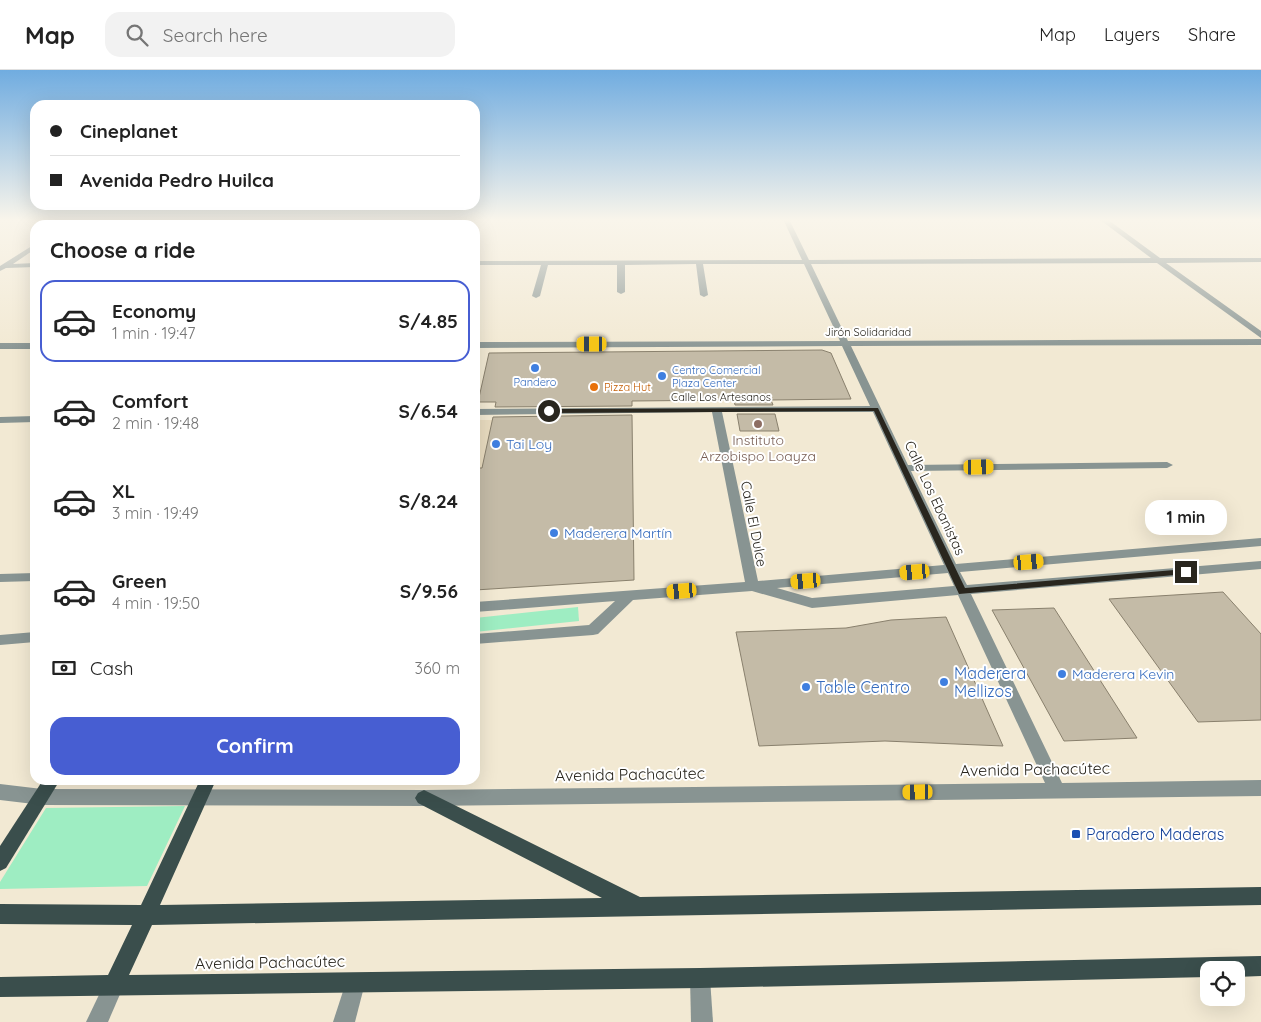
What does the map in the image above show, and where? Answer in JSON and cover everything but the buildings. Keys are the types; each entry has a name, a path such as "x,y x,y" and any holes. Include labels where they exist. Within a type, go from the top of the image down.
{"main road":[{"path":"0,862 49,785"},
{"path":"114,985 205,788"},
{"path":"424,798 640,907"},
{"path":"0,914 146,915 1261,896"},
{"name":"Avenida Pachacútec","path":"0,987 700,978 1261,966"}],"street":[{"path":"536,296 545,263"},
{"path":"621,263 621,292"},
{"path":"699,263 704,295"},
{"name":"Calle Los Ebanistas","path":"807,263 1057,790"},
{"path":"1163,263 1261,335"},
{"path":"3,267 30,266"},
{"name":"Jirón Solidaridad","path":"480,345 1261,342"},
{"path":"0,346 30,346"},
{"name":"Calle Los Artesanos","path":"480,412 716,409 876,410"},
{"name":"Calle El Dulce","path":"716,409 752,586"},
{"path":"0,420 30,420"},
{"path":"904,468 1167,465"},
{"path":"480,607 752,586 1261,542"},
{"path":"752,586 812,603 1261,565"},
{"path":"0,578 30,577"},
{"path":"480,639 593,630 630,595"},
{"path":"0,640 30,637"},
{"name":"Avenida Pachacútec","path":"0,792 42,797 205,788 246,798 424,798 1261,788"},
{"path":"700,978 702,1022"},
{"path":"344,1022 355,983"},
{"path":"97,1022 114,985"}],"shaded area":[{"path":"480,420 518,420 480,478"}],"green space":[{"path":"578,607 579,621 480,631 480,617"},
{"path":"185,806 147,886 0,889 0,882 46,808"}],"place":[{"name":"Pandero","path":"535,368"},
{"name":"Centro Comercial Plaza Center","path":"662,376"},
{"name":"Pizza Hut","path":"594,387"},
{"name":"Instituto Arzobispo Loayza","path":"758,424"},
{"name":"Tai Loy","path":"496,444"},
{"name":"Maderera Martín","path":"554,533"},
{"name":"Maderera Kevin","path":"1062,674"},
{"name":"Maderera Mellizos","path":"944,682"},
{"name":"Table Centro","path":"806,687"},
{"name":"Paradero Maderas","path":"1076,834"}],"route":[{"path":"549,411 876,410 962,591 1186,572"}]}
